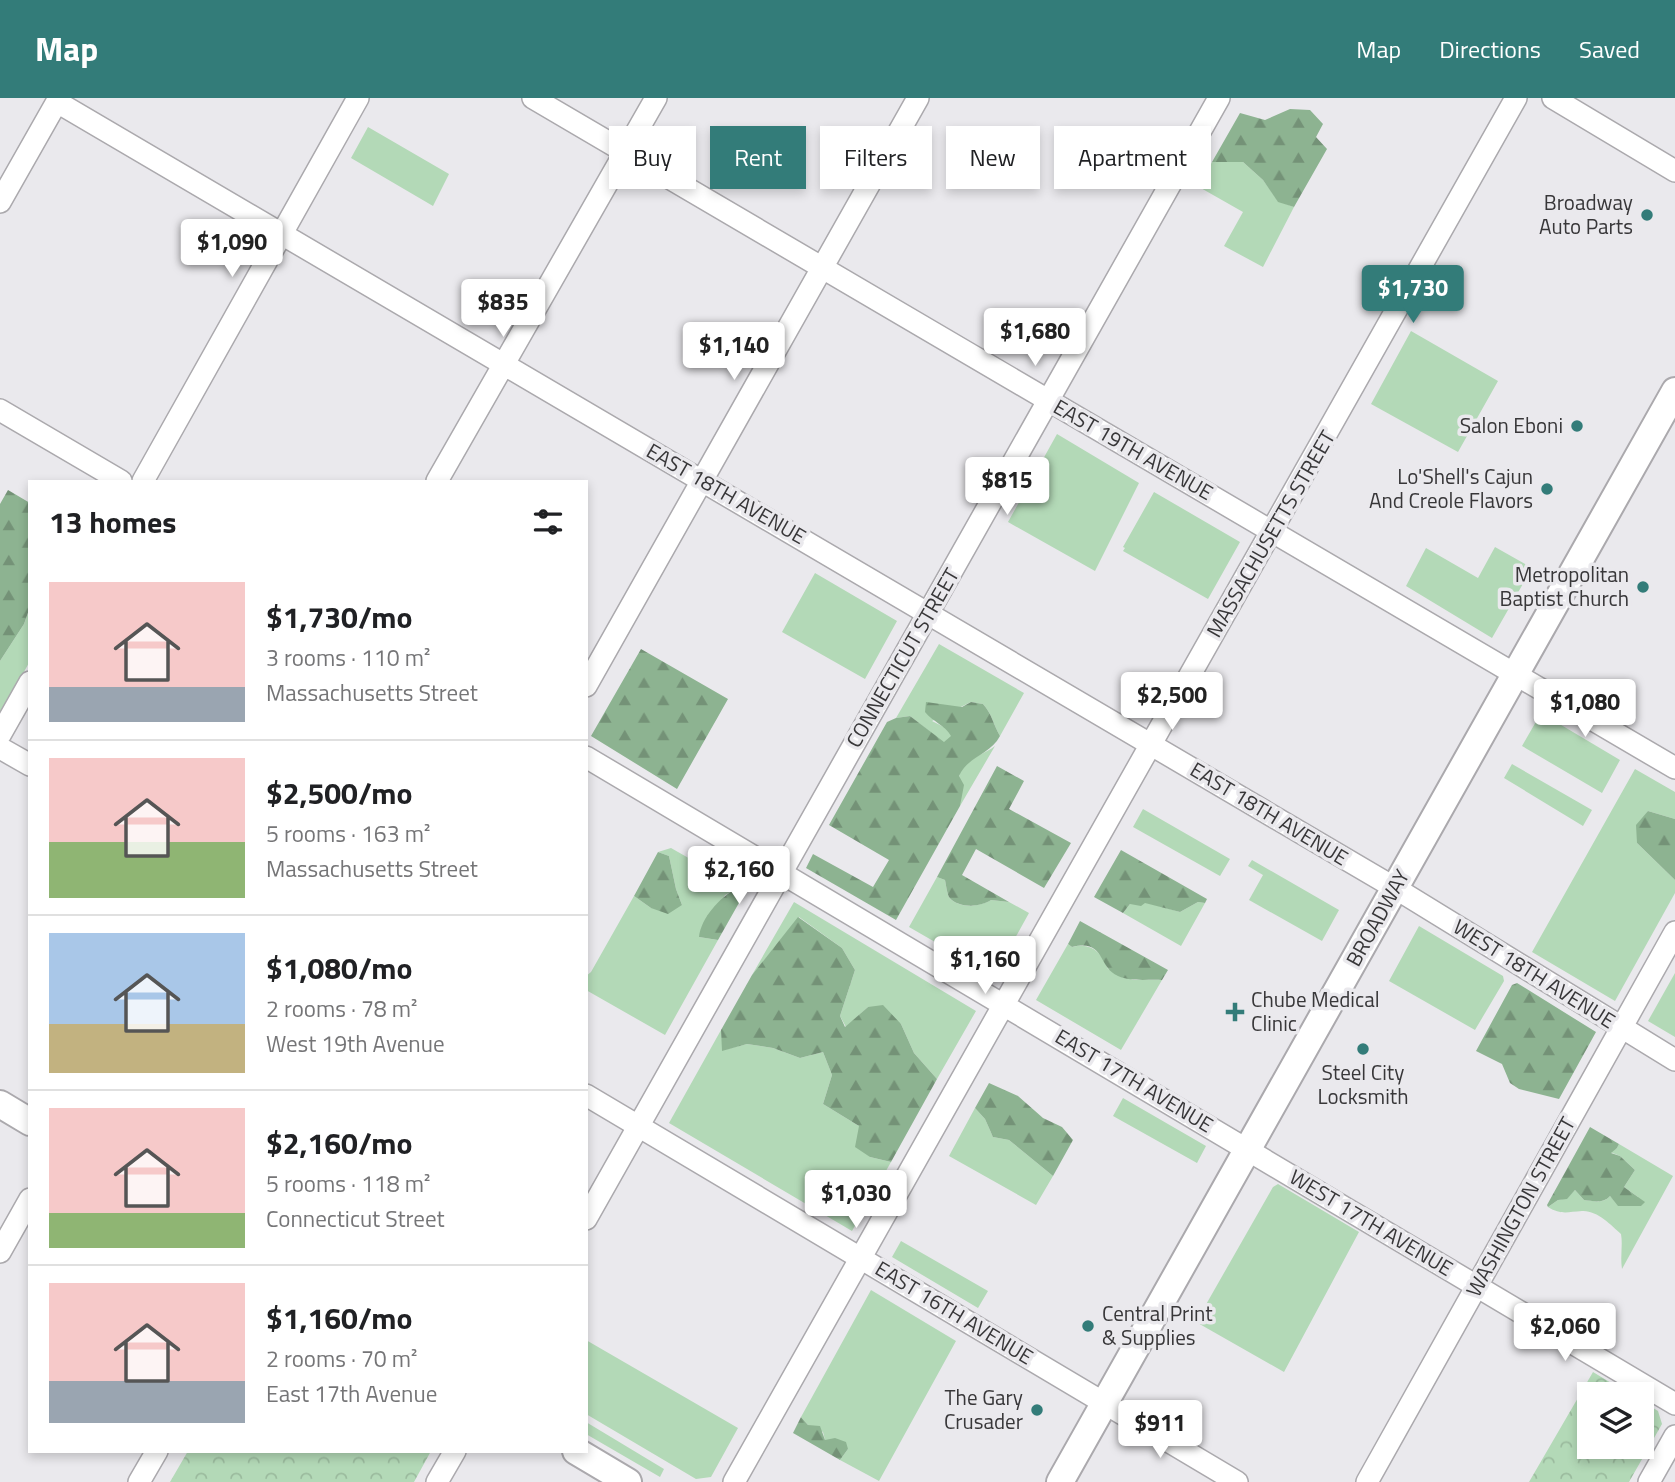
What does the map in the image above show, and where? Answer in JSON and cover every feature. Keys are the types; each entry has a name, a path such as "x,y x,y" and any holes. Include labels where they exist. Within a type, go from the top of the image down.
{"main road":[{"name":"BROADWAY","path":"1060,1482 1675,391"},
{"path":"0,1104 28,1121"},
{"path":"579,1453 628,1482"}],"street":[{"path":"144,480 358,98"},
{"name":"EAST 19TH AVENUE","path":"533,98 609,142"},
{"path":"640,126 656,98"},
{"path":"588,682 918,98"},
{"name":"CONNECTICUT STREET","path":"588,1215 1219,98"},
{"name":"MASSACHUSETTS STREET","path":"734,1482 1516,98"},
{"path":"1553,98 1675,171"},
{"path":"0,202 57,100"},
{"name":"EAST 18TH AVENUE","path":"57,100 1395,888"},
{"path":"438,480 609,182"},
{"name":"EAST 19TH AVENUE","path":"689,189 1675,768"},
{"path":"0,410 119,480"},
{"path":"0,736 28,686"},
{"path":"0,748 28,764"},
{"name":"EAST 17TH AVENUE","path":"588,758 1247,1149"},
{"name":"WEST 18TH AVENUE","path":"1395,888 1675,1060"},
{"name":"WASHINGTON STREET","path":"1367,1482 1675,932"},
{"name":"EAST 16TH AVENUE","path":"588,1096 1237,1482"},
{"name":"WEST 17TH AVENUE","path":"1247,1149 1675,1404"},
{"path":"0,1252 28,1203"},
{"path":"1649,1482 1675,1436"},
{"path":"139,1482 156,1453"},
{"path":"437,1482 454,1453"}],"green space":[{"path":"1290,109 1310,110 1323,124 1316,137 1327,149 1294,207 1278,202 1263,180 1243,162 1212,162 1240,113 1265,120"},
{"path":"368,127 449,174 433,206 351,158"},
{"path":"1243,162 1263,180 1278,201 1294,207 1263,267 1224,246 1243,212 1203,189 1211,189 1211,164"},
{"path":"1411,331 1498,381 1458,452 1371,404"},
{"path":"1057,434 1139,483 1095,571 1008,522"},
{"path":"8,490 28,502 28,613 24,624 0,661 0,504"},
{"path":"1154,492 1240,542 1208,599 1123,551"},
{"path":"1495,547 1532,568 1492,638 1406,586 1426,548 1478,578"},
{"path":"815,573 897,621 865,679 782,632"},
{"path":"28,613 28,665 0,715 0,661 24,624"},
{"path":"939,644 1024,693 1000,736 983,704 971,702 932,721 946,728 952,736 944,743 910,716 896,718"},
{"path":"641,649 728,699 677,789 591,736"},
{"path":"926,702 962,707 971,702 983,704 1000,736 991,747 968,764 959,776 964,785 960,806 896,920 806,868 813,854 873,887 889,860 829,825 887,722 910,716 944,742 951,736 925,712"},
{"path":"1541,713 1620,760 1602,793 1522,746"},
{"path":"995,746 960,806 960,772 968,762"},
{"path":"1512,764 1592,810 1583,826 1504,778"},
{"path":"997,766 1024,781 1009,809 1071,843 1044,888 976,849 962,875 1009,902 991,900 976,905 958,904 949,897 945,880 937,877"},
{"path":"1635,769 1675,792 1675,819 1648,811 1637,843 1675,880 1675,893 1615,1001 1532,952"},
{"path":"1143,809 1230,859 1220,876 1133,827"},
{"path":"1648,811 1675,819 1675,880 1637,843 1636,825"},
{"path":"671,848 720,876 736,889 725,895 699,937 718,940 665,1035 588,991 588,974 634,896 651,908 682,905 669,856 658,852"},
{"path":"1121,850 1207,899 1205,903 1198,902 1180,912 1145,903 1141,906 1130,904 1123,913 1094,897"},
{"path":"658,852 669,856 682,905 668,914 651,908 634,896"},
{"path":"1252,860 1339,910 1322,941 1249,900 1263,875 1248,866"},
{"path":"937,877 945,880 949,897 958,904 975,905 991,900 1009,902 1029,913 994,976 909,927"},
{"path":"736,889 744,894 718,940 699,937 703,923 712,909"},
{"path":"794,902 976,1011 937,1079 914,1053 901,1024 868,1007 846,1027 840,1016 855,970 842,948 799,917 752,975"},
{"path":"1145,902 1180,912 1198,902 1205,903 1181,946 1123,913 1130,904"},
{"path":"798,917 842,948 855,970 840,1016 845,1027 868,1007 883,1005 901,1024 914,1053 937,1079 891,1162 870,1157 855,1147 859,1126 823,1104 832,1075 823,1052 800,1058 773,1048 747,1044 722,1051 721,1030 752,975"},
{"path":"1080,921 1168,970 1162,980 1123,978 1111,972 1096,950 1083,946 1072,947 1068,944"},
{"path":"1419,926 1503,976 1504,981 1475,1030 1389,981"},
{"path":"1068,944 1072,947 1090,947 1102,958 1108,969 1133,980 1162,980 1121,1050 1036,1000"},
{"path":"1675,973 1675,1037 1648,1021"},
{"path":"1517,983 1596,1032 1559,1099 1519,1089 1510,1083 1502,1064 1476,1051 1512,985"},
{"path":"721,1030 723,1050 747,1044 773,1048 800,1058 823,1052 832,1075 823,1104 859,1126 870,1157 891,1162 852,1231 669,1123"},
{"path":"989,1083 1018,1096 1043,1118 1062,1127 1073,1140 1053,1176 1009,1140 993,1137 985,1119 975,1108"},
{"path":"1123,1098 1206,1146 1197,1163 1113,1116"},
{"path":"975,1108 985,1119 993,1137 1009,1140 1053,1176 1036,1205 949,1156"},
{"path":"1590,1127 1619,1144 1611,1153 1620,1156 1635,1170 1624,1187 1645,1202 1641,1206 1618,1206 1610,1196 1601,1201 1584,1200 1575,1190 1567,1199 1558,1200 1548,1207"},
{"path":"1619,1144 1673,1176 1622,1269 1621,1234 1608,1223 1588,1211 1561,1212 1548,1207 1567,1198 1575,1190 1584,1200 1601,1201 1610,1196 1618,1205 1629,1205 1638,1197 1624,1187 1635,1170 1620,1156 1610,1152"},
{"path":"1278,1184 1359,1232 1284,1372 1196,1322 1273,1187"},
{"path":"901,1241 988,1291 978,1308 892,1257"},
{"path":"871,1290 956,1341 879,1481 840,1460 848,1449 825,1440 823,1432 808,1425 801,1417"},
{"path":"588,1341 738,1428 711,1477 696,1479 588,1415"},
{"path":"1593,1372 1610,1382 1587,1382"},
{"path":"1577,1400 1577,1459 1642,1459 1629,1482 1529,1482"},
{"path":"1654,1408 1658,1411 1662,1424 1654,1438"},
{"path":"801,1417 808,1425 820,1426 825,1440 835,1438 846,1442 848,1449 840,1460 793,1433"},
{"path":"588,1423 664,1469 660,1477 588,1435"},
{"path":"187,1453 430,1453 414,1482 170,1482"}],"place":[{"name":"Broadway Auto Parts","path":"1647,215"},
{"name":"Salon Eboni","path":"1577,426"},
{"name":"Lo'Shell's Cajun And Creole Flavors","path":"1547,489"},
{"name":"Metropolitan Baptist Church","path":"1643,587"},
{"name":"Chube Medical Clinic","path":"1235,1012"},
{"name":"Steel City Locksmith","path":"1363,1049"},
{"name":"Central Print & Supplies","path":"1088,1326"},
{"name":"The Gary Crusader","path":"1037,1410"}]}
